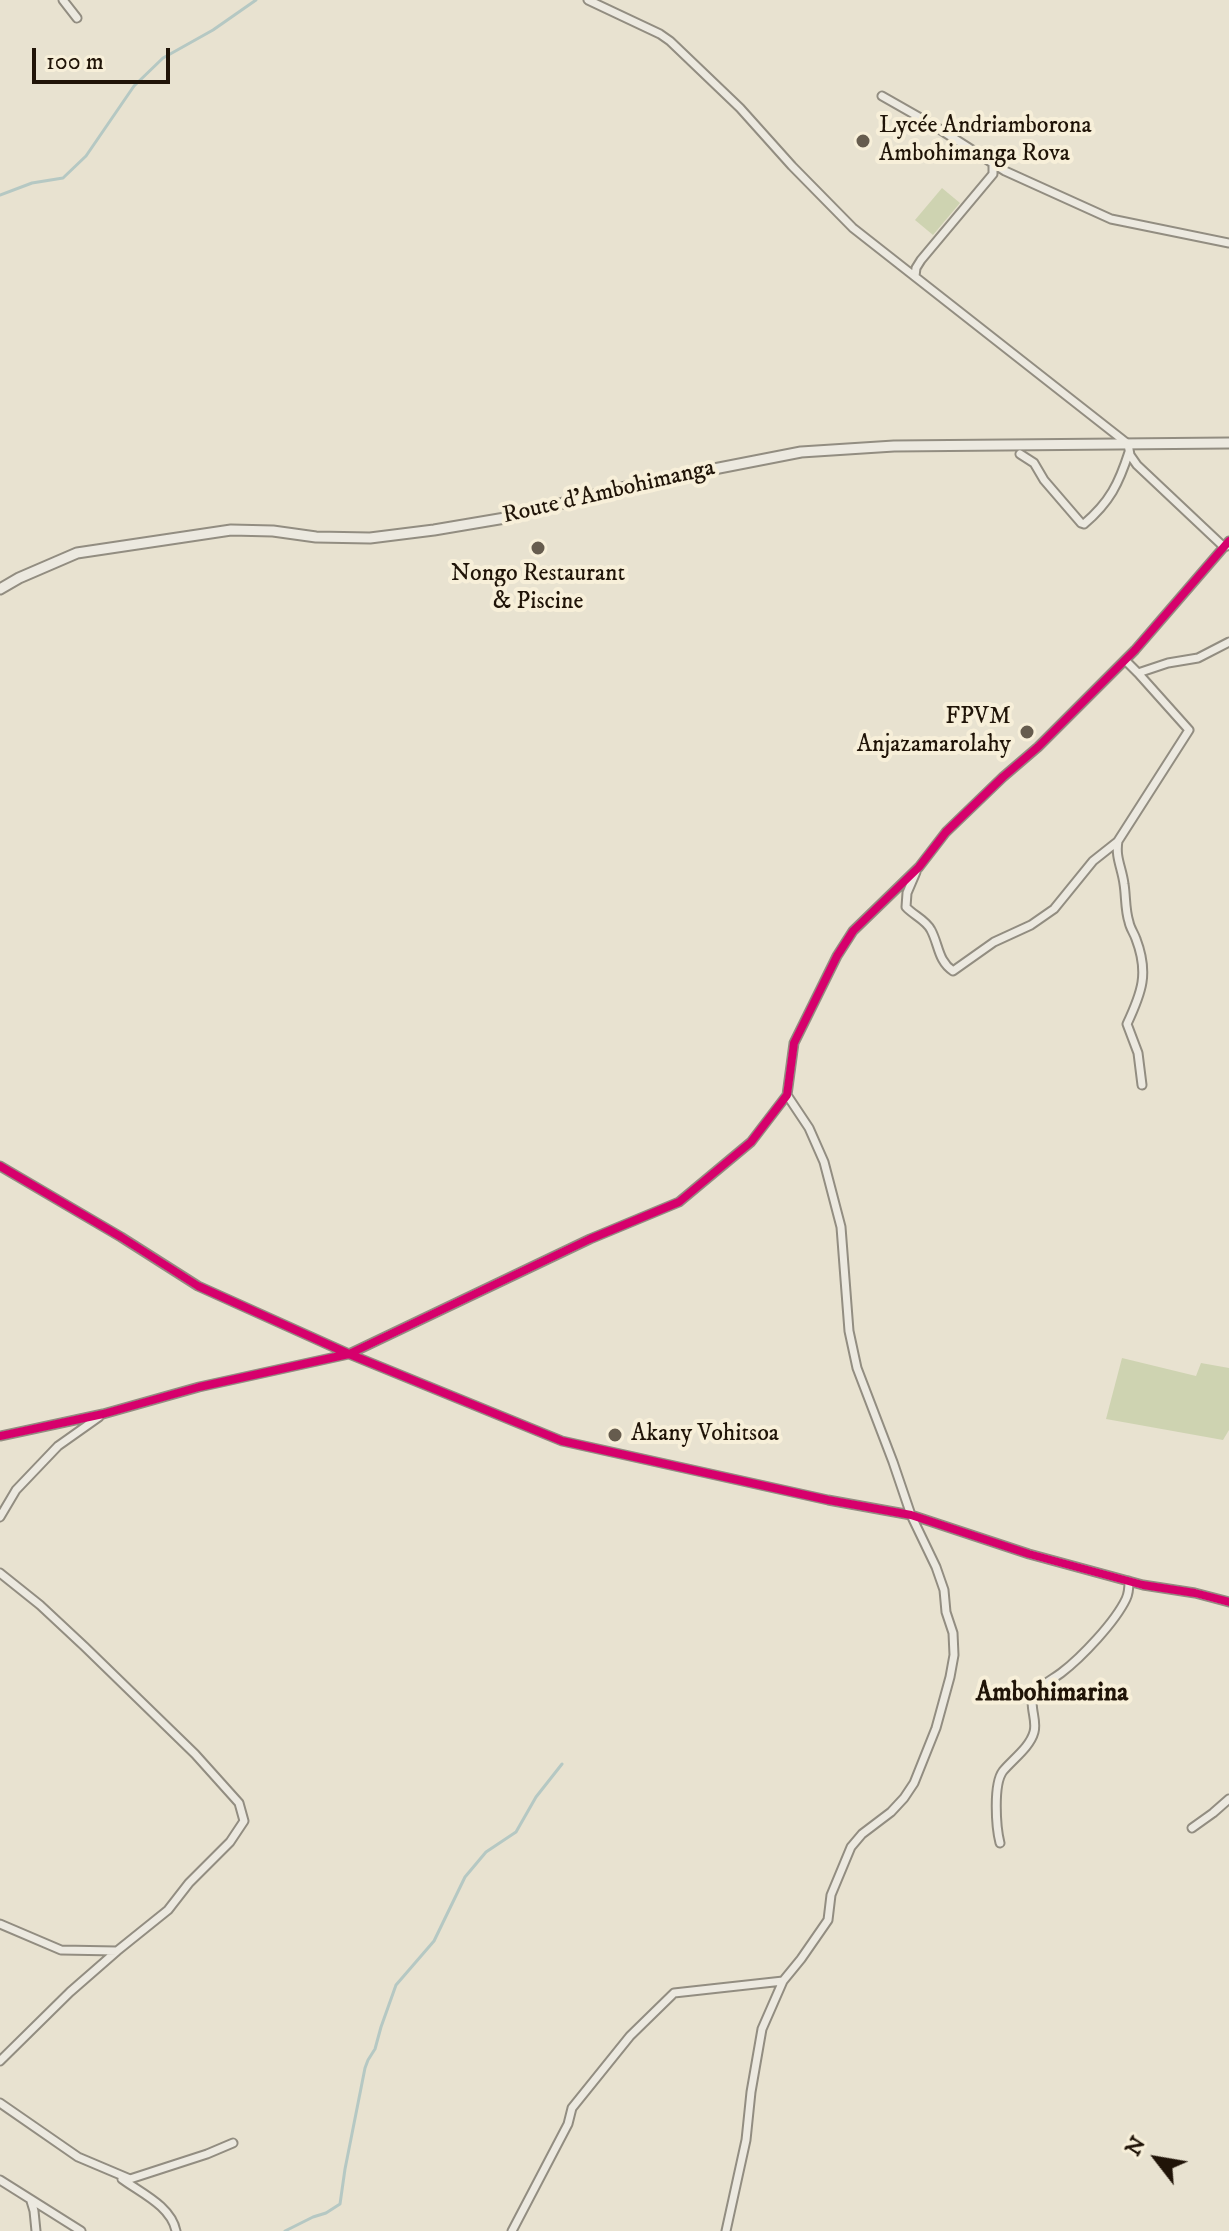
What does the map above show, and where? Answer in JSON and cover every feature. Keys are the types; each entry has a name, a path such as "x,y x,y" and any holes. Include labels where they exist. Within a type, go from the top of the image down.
{"street":[{"path":"63,0 77,18"},
{"path":"0,1436 349,1354 590,1239 679,1202 751,1142 787,1095 794,1043 837,956 853,931 919,867 946,832 1038,747 1125,660 1227,545 1137,465 1129,448 853,228 740,108 670,41 588,0"},
{"path":"882,96 993,164 1111,219 1229,243"},
{"path":"915,276 921,260 993,174 993,164"},
{"name":"Route d'Ambohimanga","path":"0,589 77,553 231,530 370,538 434,530 505,518 703,470 801,452 894,446 1129,448 1229,443"},
{"path":"1020,454 1034,463 1044,480 1084,524 1110,498 1129,448"},
{"path":"1138,673 1168,663 1198,658 1229,642"},
{"path":"919,867 907,893 906,907 931,929 939,954 948,969 953,971 994,942 1031,925 1054,909 1093,861 1118,841 1189,730 1125,660"},
{"path":"1118,841 1118,863 1124,882 1128,920 1142,960 1144,981 1127,1024 1138,1053 1142,1085"},
{"path":"726,2231 746,2140 762,2029 783,1981 828,1920 831,1895 851,1847 862,1834 891,1812 914,1783 936,1728 954,1655 944,1590 911,1515 857,1368 849,1331 841,1227 824,1162 809,1128 787,1095"},
{"path":"0,1166 198,1286 349,1354 562,1441 828,1500 911,1515 1029,1554 1129,1581 1229,1602"},
{"path":"0,1517 16,1490 58,1446 103,1414"},
{"path":"0,1573 40,1605 195,1754 239,1803 244,1821 230,1842 189,1883 168,1910 70,1992 0,2061"},
{"path":"1000,1843 997,1783 1034,1732 1031,1706 1034,1694 1091,1645 1128,1596 1129,1581"},
{"path":"1192,1828 1229,1799"},
{"path":"0,1924 61,1950 117,1951"},
{"path":"512,2231 568,2124 572,2108 630,2036 674,1993 783,1981"},
{"path":"0,2103 78,2157 130,2179 233,2143"},
{"path":"107,2169 155,2201 173,2220 176,2231"},
{"path":"0,2180 81,2231"},
{"path":"30,2199 36,2231"}],"green space":[{"path":"942,188 960,203 933,235 915,220"},
{"path":"1122,1358 1196,1376 1201,1363 1229,1368 1229,1430 1223,1440 1106,1419"}],"waterway":[{"path":"0,195 32,183 63,178 86,156 134,86 163,58 213,30 256,0"},
{"path":"285,2231 340,2204 365,2068 375,2049 396,1985 434,1941 465,1877 486,1852 516,1832 536,1797 562,1764"}],"cycle path":[{"path":"0,1436 349,1354 590,1239 679,1202 751,1142 787,1095 794,1043 837,956 853,931 919,867 946,832 1038,747 1135,650 1229,541"},
{"path":"0,1166 198,1286 349,1354 562,1441 828,1500 911,1515 1029,1554 1143,1585 1229,1602"}],"place":[{"name":"Lycée Andriamborona Ambohimanga Rova","path":"863,141"},
{"name":"Nongo Restaurant & Piscine","path":"538,548"},
{"name":"FPVM Anjazamarolahy","path":"1027,732"},
{"name":"Akany Vohitsoa","path":"615,1435"}],"district":[{"name":"Ambohimarina","path":"1052,1695"}]}
